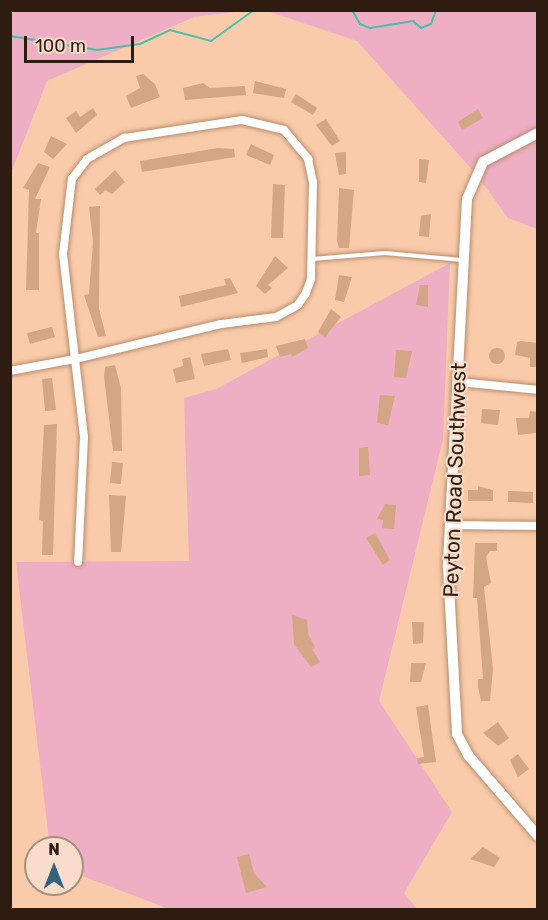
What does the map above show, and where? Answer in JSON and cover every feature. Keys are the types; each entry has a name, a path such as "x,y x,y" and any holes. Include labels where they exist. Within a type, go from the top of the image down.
{"street":[{"path":"10,371 75,359 287,313 306,293 311,259 312,170 302,148 284,130 242,120 124,138 104,146 72,179 66,205 66,302 75,359 84,437 78,562"},
{"name":"Peyton Road Southwest","path":"537,133 502,149 477,169 467,199 450,525 457,734 468,755 537,836"},
{"path":"458,382 537,390"},
{"path":"450,525 537,526"}],"lane":[{"path":"311,259 385,253 463,260"}],"shaded area":[{"path":"11,10 243,11 194,17 47,81 11,173"},
{"path":"267,11 537,11 537,229 508,218 477,175 357,41"},
{"path":"450,263 443,439 379,701 452,812 404,893 417,909 169,909 84,877 84,836 49,836 16,562 189,561 184,398 216,389"}],"building":[{"path":"143,74 155,84 160,97 131,108 126,96 140,88 136,76"},
{"path":"255,81 286,89 284,98 253,93"},
{"path":"203,83 210,88 245,86 246,95 185,100 183,88"},
{"path":"296,94 317,108 313,115 291,102"},
{"path":"93,108 97,115 76,133 66,118 76,111 80,117"},
{"path":"478,109 483,118 462,130 458,122"},
{"path":"326,119 340,141 332,146 316,125"},
{"path":"51,136 67,144 53,159 44,152"},
{"path":"251,144 274,155 270,165 246,155"},
{"path":"218,148 234,149 235,157 142,172 140,161"},
{"path":"346,152 346,174 339,175 335,153"},
{"path":"419,159 429,160 426,183 419,182"},
{"path":"38,163 50,167 35,199 41,199 36,233 39,233 39,290 26,290 29,190 23,188"},
{"path":"115,170 125,182 112,194 105,190 100,195 95,189"},
{"path":"273,184 285,185 283,238 271,238"},
{"path":"339,188 354,190 349,248 339,248 337,241"},
{"path":"100,206 99,309 106,336 98,337 84,295 89,294 93,242 89,207"},
{"path":"431,214 429,237 419,236 421,216"},
{"path":"275,256 288,268 268,285 272,288 265,294 256,286"},
{"path":"339,275 352,277 344,302 335,300"},
{"path":"230,278 238,293 181,307 179,296 226,285 224,279"},
{"path":"420,285 428,285 428,307 416,305"},
{"path":"331,309 341,317 325,337 318,332"},
{"path":"52,327 55,337 30,344 27,333"},
{"path":"305,339 308,348 292,357 291,354 280,357 276,346"},
{"path":"517,342 537,343 537,367 530,367 530,358 515,355"},
{"path":"494,348 500,348 505,356 503,362 494,364 489,359 489,353"},
{"path":"228,349 231,360 204,366 201,354"},
{"path":"267,349 268,357 242,363 240,353"},
{"path":"396,350 412,351 406,378 394,377"},
{"path":"190,357 195,379 176,383 173,369 183,366 182,359"},
{"path":"115,365 121,388 122,451 113,451 104,377 105,367"},
{"path":"52,378 56,410 45,411 42,379"},
{"path":"380,395 395,396 388,425 377,423"},
{"path":"482,409 500,410 498,425 481,423"},
{"path":"530,411 537,412 536,433 518,435 516,418 529,418"},
{"path":"57,424 53,555 42,555 43,521 39,520 44,425"},
{"path":"368,447 370,475 359,476 359,448"},
{"path":"112,462 123,463 121,484 110,483"},
{"path":"478,486 493,490 493,501 468,501 468,490 478,490"},
{"path":"508,491 533,492 533,503 508,502"},
{"path":"109,495 126,496 121,552 111,552"},
{"path":"385,504 396,505 394,529 382,528 383,520 377,519"},
{"path":"375,533 390,560 383,565 366,538"},
{"path":"475,543 497,543 497,551 490,551 486,557 491,583 484,587 493,669 490,701 481,701 478,687 478,679 483,679 477,598 473,598"},
{"path":"292,615 307,620 308,634 315,647 312,649 320,662 311,667 294,644"},
{"path":"412,622 424,622 423,643 413,644"},
{"path":"411,663 426,663 421,682 410,682"},
{"path":"428,705 436,762 418,764 417,758 424,757 416,707"},
{"path":"498,722 509,738 498,746 483,733"},
{"path":"518,754 529,769 518,777 510,760"},
{"path":"483,847 500,858 494,867 470,859"},
{"path":"249,854 254,873 267,887 246,893 237,857"}],"waterway":[{"path":"10,36 97,50 140,44 170,30 211,41 254,10"},
{"path":"352,10 360,24 370,28 413,21 421,28 431,24 436,10"}]}
